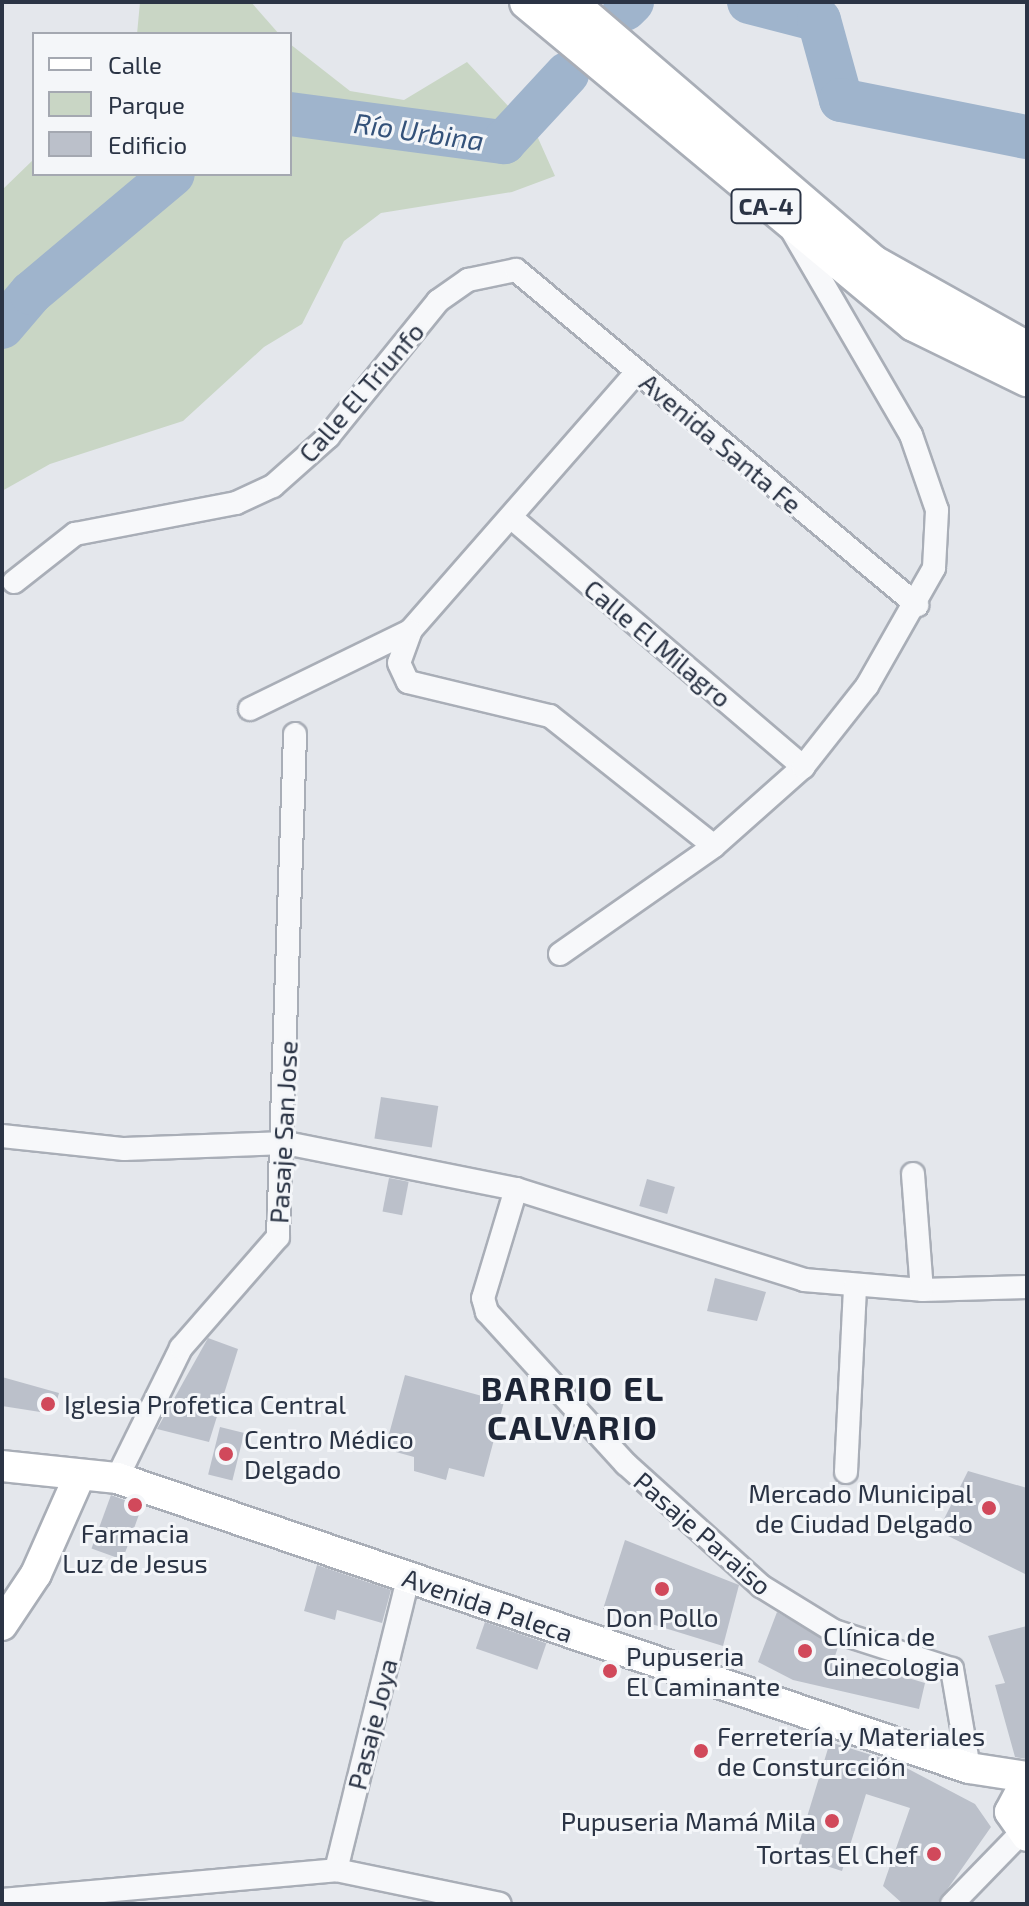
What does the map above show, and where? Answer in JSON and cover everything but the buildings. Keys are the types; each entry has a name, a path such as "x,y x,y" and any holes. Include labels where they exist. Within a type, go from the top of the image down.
{"main road":[{"name":"CA-4","path":"527,2 788,224 914,324 1027,379"},
{"name":"CA-4","path":"569,2 872,262 1027,349"},
{"name":"Avenida Paleca","path":"2,1466 79,1477 117,1478 969,1768 1027,1779"},
{"path":"2,1625 36,1574 79,1477"},
{"name":"Avenida Paleca","path":"969,1768 1020,1825"},
{"path":"1020,1825 1027,1779"}],"street":[{"path":"560,954 714,846 803,767 867,686 917,605 936,557 931,488 908,428 788,224"},
{"name":"Calle El Triunfo","path":"14,582 75,534 236,503 273,486 328,437 438,301 482,275 516,270 530,277"},
{"name":"Avenida Santa Fe","path":"530,277 636,373 917,605"},
{"path":"636,373 513,519 411,630 399,657 408,682 550,716 714,846"},
{"name":"Calle El Milagro","path":"513,519 803,767"},
{"path":"250,709 411,630"},
{"name":"Pasaje San Jose","path":"117,1478 181,1348 278,1237 286,1143 295,734"},
{"path":"5,1138 124,1149 286,1143 516,1189 804,1280 922,1290 1027,1287"},
{"path":"913,1174 922,1290"},
{"name":"Pasaje Paraiso","path":"516,1189 483,1298 487,1312 626,1464 761,1586 834,1631 952,1669 969,1768"},
{"path":"846,1472 855,1285"},
{"name":"Pasaje Joya","path":"336,1870 408,1578"},
{"path":"952,1904 1020,1825"},
{"path":"2,1900 336,1870 500,1904"}],"green space":[{"path":"140,2 251,2 277,32 137,32"},
{"path":"292,46 350,91 404,100 467,62 538,138 555,176 512,192 381,213 344,241 302,324 264,347 183,421 50,464 2,491 2,190 32,161 32,176 292,176"}],"waterway":[{"name":"Río Urbina","path":"625,9 632,2"},
{"path":"749,2 819,20 841,100 1027,137"},
{"name":"Río Urbina","path":"292,114 504,142 567,74"},
{"name":"Río Urbina","path":"2,327 31,293 171,176"}],"place":[{"name":"Iglesia Profetica Central","path":"48,1404"},
{"name":"Centro Médico Delgado","path":"226,1454"},
{"name":"Farmacia Luz de Jesus","path":"135,1505"},
{"name":"Mercado Municipal de Ciudad Delgado","path":"989,1508"},
{"name":"Don Pollo","path":"662,1589"},
{"name":"Clínica de Ginecologia","path":"805,1651"},
{"name":"Pupuseria El Caminante","path":"610,1671"},
{"name":"Ferretería y Materiales de Consturcción","path":"701,1751"},
{"name":"Pupuseria Mamá Mila","path":"832,1821"},
{"name":"Tortas El Chef","path":"934,1854"}],"district":[{"name":"BARRIO EL CALVARIO","path":"573,1406"}]}
